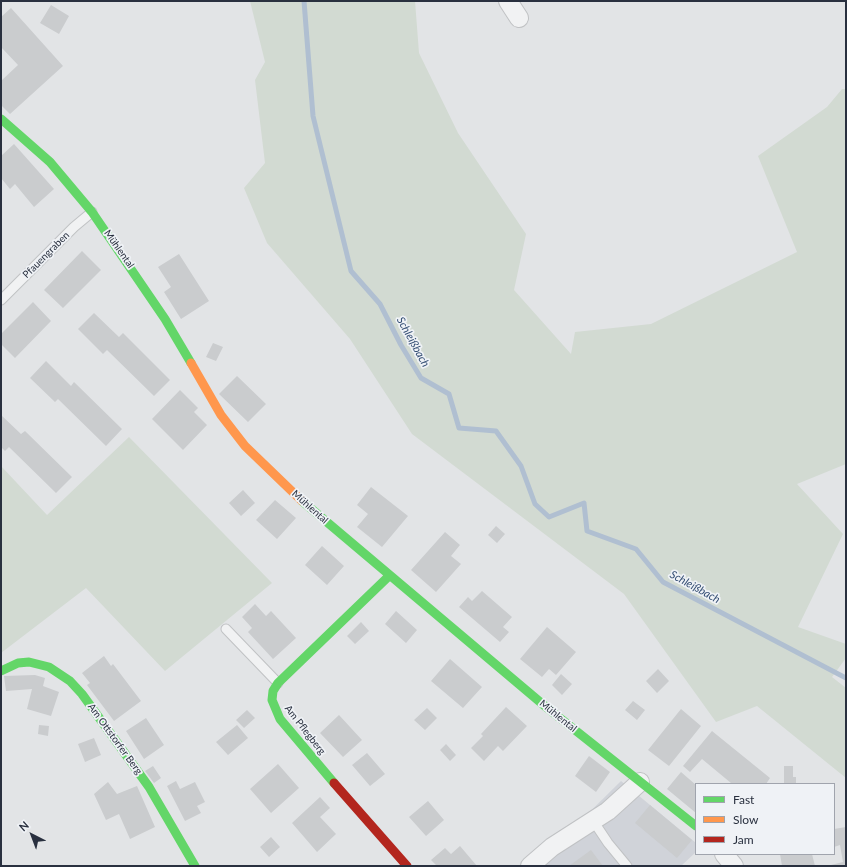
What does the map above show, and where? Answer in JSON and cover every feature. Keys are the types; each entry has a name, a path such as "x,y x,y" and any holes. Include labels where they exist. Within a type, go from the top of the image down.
{"street":[{"path":"508,1 519,18"},
{"name":"Mühlental","path":"1,119 50,162 92,212 144,286 189,359 211,400 230,427 250,450 300,499 389,576 546,707 695,825"},
{"name":"Am Pflegberg","path":"389,576 278,683 273,691 272,700 280,719 407,866"},
{"name":"Am Ottstorfer Berg","path":"1,671 18,663 29,662 49,667 70,681 82,694 149,787 192,865"},
{"path":"530,866 552,847 594,822 622,800 640,782"},
{"path":"725,855 734,866"}],"lane":[{"name":"Pfauengraben","path":"1,300 74,227 92,212"},
{"path":"226,629 278,683"},
{"path":"594,822 608,843 627,866"}],"shaded area":[{"path":"250,1 415,1 419,53 458,133 526,234 514,290 571,354 575,332 651,324 797,252 758,156 827,107 842,89 846,89 846,464 797,484 843,534 798,627 846,644 846,658 832,677 846,688 846,778 757,706 716,722 624,594 412,434 350,339 267,243 244,188 265,163 255,80 265,62"},
{"path":"129,437 272,583 165,671 86,588 1,653 1,466 47,515"},
{"path":"621,781 695,842 695,853 681,866 535,866"}],"building":[{"path":"51,5 69,16 59,34 40,23"},
{"path":"11,8 63,66 10,114 1,105 1,81 18,65 1,47 1,17"},
{"path":"14,144 54,189 34,207 15,184 10,189 1,178 1,156"},
{"path":"82,251 101,270 63,308 44,290"},
{"path":"179,254 209,301 181,319 164,292 171,287 158,267"},
{"path":"33,302 51,321 15,358 1,344 1,334"},
{"path":"94,313 119,337 123,333 170,380 154,396 107,350 103,354 78,329"},
{"path":"213,343 223,347 216,361 206,357"},
{"path":"46,361 71,386 74,382 122,429 106,446 58,399 55,402 30,378"},
{"path":"237,376 266,404 248,422 219,394"},
{"path":"180,390 198,408 194,412 207,425 183,450 152,419"},
{"path":"1,415 21,434 25,431 72,477 56,493 9,447 5,451 1,447"},
{"path":"371,487 408,516 382,547 357,527 368,514 357,505"},
{"path":"243,490 255,503 241,516 229,503"},
{"path":"275,500 296,518 277,539 256,520"},
{"path":"496,526 505,534 497,543 488,535"},
{"path":"445,532 460,545 451,556 461,564 436,592 411,570"},
{"path":"322,546 344,566 327,585 305,565"},
{"path":"482,591 512,617 503,627 509,632 500,642 459,607 468,597 472,601"},
{"path":"255,604 266,616 271,611 296,638 273,659 248,632 252,628 242,617"},
{"path":"396,611 417,630 406,643 385,624"},
{"path":"361,622 369,631 355,644 347,636"},
{"path":"547,627 576,652 556,675 549,669 542,677 520,659"},
{"path":"104,656 111,666 113,664 141,701 114,721 87,685 90,683 82,673"},
{"path":"450,659 482,687 463,708 431,681"},
{"path":"658,669 669,681 657,693 646,681"},
{"path":"561,674 572,684 562,695 552,685"},
{"path":"35,675 45,678 43,686 59,692 51,716 27,709 32,689 6,691 4,676"},
{"path":"633,701 645,710 637,720 625,710"},
{"path":"506,707 527,726 503,751 498,746 484,761 471,748 483,736 481,734"},
{"path":"427,708 437,718 425,730 414,720"},
{"path":"681,709 701,726 669,766 648,750"},
{"path":"247,710 255,718 244,728 236,720"},
{"path":"339,715 362,740 343,757 320,733"},
{"path":"146,718 164,745 144,759 126,731"},
{"path":"39,725 49,726 48,736 38,734"},
{"path":"237,725 248,738 228,755 216,742"},
{"path":"712,731 770,778 767,783 731,783 702,759 690,772 683,766"},
{"path":"94,738 101,755 85,762 78,744"},
{"path":"446,744 456,755 450,761 440,750"},
{"path":"367,753 385,774 370,786 352,765"},
{"path":"589,756 610,772 596,792 575,776"},
{"path":"278,764 299,788 271,813 250,789"},
{"path":"153,766 161,778 154,783 145,771"},
{"path":"784,766 793,766 793,777 796,777 796,783 784,783"},
{"path":"681,772 695,784 695,812 667,789"},
{"path":"176,781 180,789 195,782 205,802 197,806 201,813 185,821 167,786"},
{"path":"108,782 117,794 137,786 155,827 130,839 119,814 106,820 94,794"},
{"path":"320,797 330,808 320,817 336,834 317,852 292,823"},
{"path":"428,801 444,820 426,836 409,817"},
{"path":"650,805 692,840 677,858 635,823"},
{"path":"846,827 846,866 827,866 843,862 840,845 835,847 835,829"},
{"path":"271,837 280,847 269,857 260,847"},
{"path":"460,846 477,866 437,866 431,860 445,848 451,854"},
{"path":"591,850 603,866 569,866"},
{"path":"780,855 812,855 815,866 782,866"}],"waterway":[{"name":"Schleißbach","path":"304,1 313,116 351,271 380,304 401,345 421,378 449,394 459,428 496,431 521,466 535,504 549,517 584,503 587,531 636,549 663,582 846,678"}],"traffic: fast":[{"path":"1,119 50,162 92,212 165,319 191,363"},
{"path":"302,501 546,707 695,825"},
{"path":"334,783 280,719 272,700 273,691 278,683 389,576"},
{"path":"1,671 18,663 29,662 49,667 70,681 82,694 149,787 195,866"}],"traffic: slow":[{"path":"191,363 221,415 245,446 302,501"}],"traffic: jam":[{"path":"334,783 407,866"}]}
